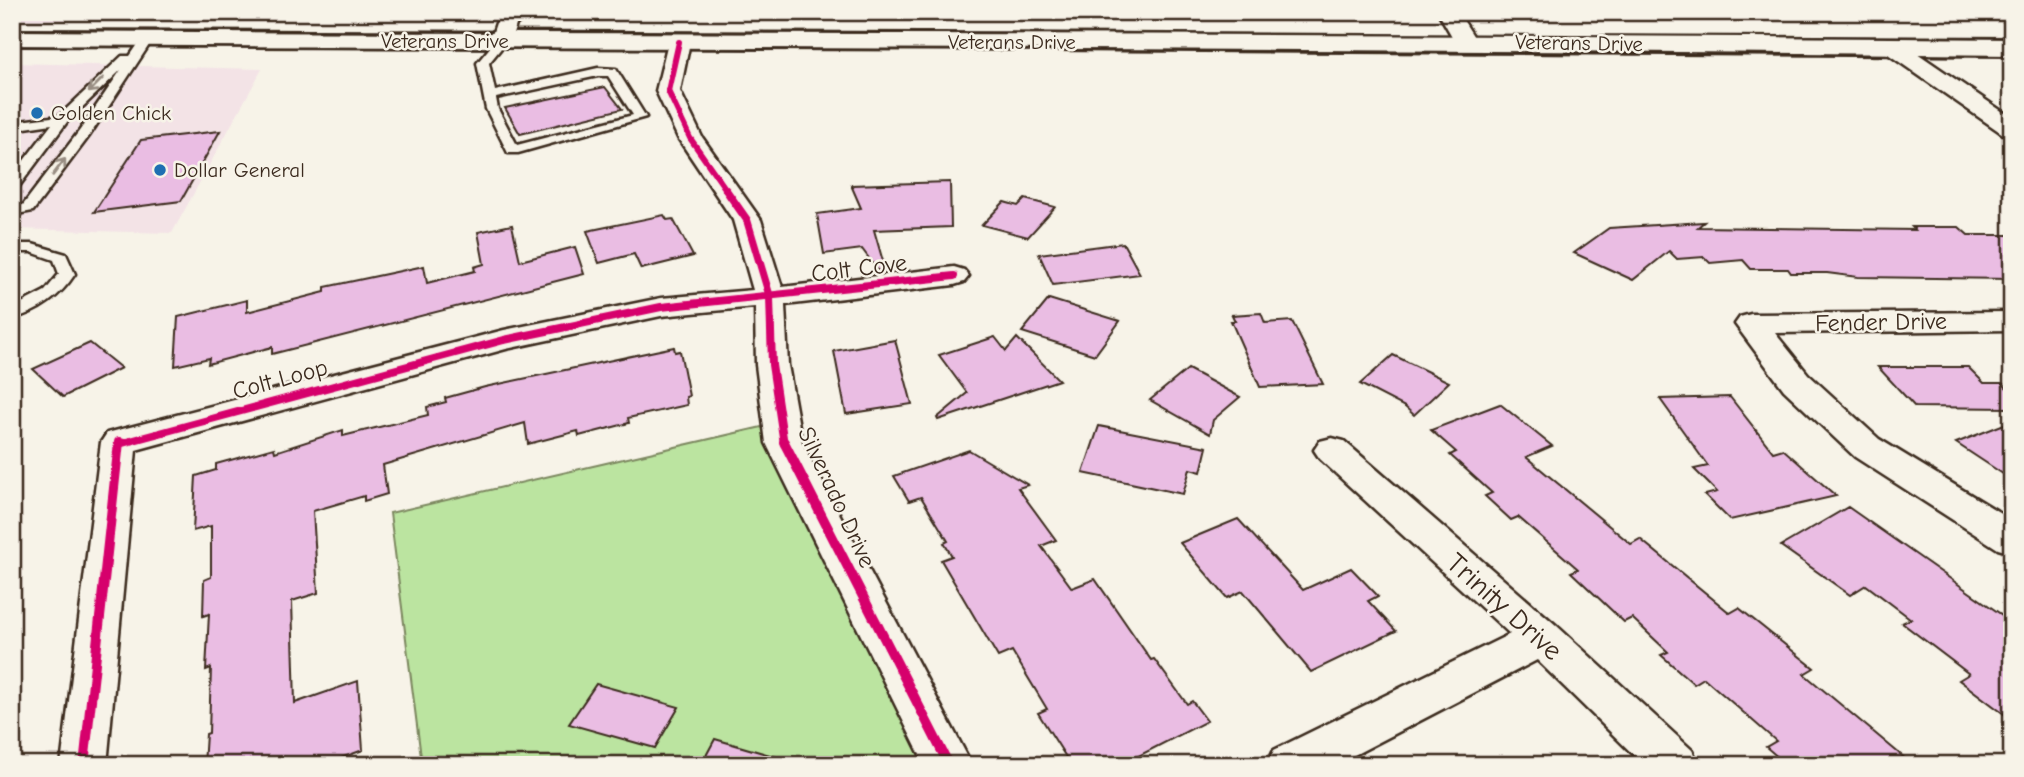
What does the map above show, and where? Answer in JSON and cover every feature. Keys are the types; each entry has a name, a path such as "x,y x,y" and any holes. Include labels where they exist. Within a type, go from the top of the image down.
{"main road":[{"name":"Veterans Drive","path":"12,38 679,42 1466,42 2012,47"}],"street":[{"path":"501,41 506,23 519,12"},
{"path":"1448,12 1466,42"},
{"name":"Silverado Drive","path":"679,42 668,91 690,138 747,220 769,297 772,365 785,443 949,765"},
{"path":"1893,47 2012,129"},
{"name":"Colt Cove","path":"769,297 954,276"},
{"name":"Colt Loop","path":"84,765 119,442 504,340 661,307 769,297"},
{"name":"Fender Drive","path":"2012,321 1751,324 1796,382 1867,448 2012,539"},
{"name":"Trinity Drive","path":"1332,450 1542,638 1676,765"},
{"path":"1290,765 1542,638"}],"lane":[{"path":"12,186 63,120 147,39"},
{"path":"12,211 28,208 85,132 147,39"},
{"path":"489,96 598,72 612,72 640,117 513,150 492,109 489,96 482,63 501,41"},
{"path":"12,126 63,120"},
{"path":"12,248 32,248 61,257 67,274 59,289 34,305 12,314"}],"shaded area":[{"path":"12,12 78,12 65,20 12,20"},
{"path":"12,63 262,69 172,233 12,229"}],"green space":[{"path":"762,427 928,765 422,765 390,513"}],"building":[{"path":"605,87 622,109 520,134 505,108"},
{"name":"Dollar General","path":"220,131 181,201 94,212 141,140"},
{"path":"950,182 951,227 874,230 886,272 880,273 862,249 824,254 817,214 861,208 851,185"},
{"path":"1025,199 1055,207 1028,237 982,225 1004,202 1018,206"},
{"path":"664,215 667,220 673,219 693,256 641,269 634,254 599,263 587,231"},
{"path":"1704,222 1698,227 1915,230 1912,227 1959,227 1968,235 2012,235 2012,279 1858,277 1827,273 1791,273 1788,269 1751,269 1743,260 1710,263 1704,257 1677,259 1669,251 1633,280 1574,253 1609,228"},
{"path":"512,225 520,261 575,247 584,274 272,354 272,347 208,364 209,358 175,366 178,317 247,300 247,312 325,292 325,287 424,266 427,283 475,271 474,267 484,264 478,232"},
{"path":"1123,243 1140,274 1053,285 1039,254"},
{"path":"1049,299 1120,321 1095,355 1022,332"},
{"path":"1261,313 1265,323 1292,321 1323,384 1260,387 1231,321 1235,321 1232,315"},
{"path":"995,337 1006,351 1017,338 1059,380 938,420 937,418 967,393 939,355"},
{"path":"895,340 912,404 846,414 834,351"},
{"path":"90,343 121,368 63,397 33,369"},
{"path":"674,347 675,352 680,351 689,396 686,397 687,405 628,418 629,423 579,436 578,431 528,444 525,423 383,465 387,494 364,501 364,496 313,511 318,593 292,601 295,703 358,681 363,750 322,765 204,765 206,734 209,733 211,668 206,670 209,614 203,616 204,580 211,577 211,526 193,531 196,476 216,470 216,464 274,448 275,452 343,430 343,436 428,415 427,407 446,402 445,398 485,387"},
{"path":"1393,355 1449,382 1414,415 1405,407 1360,384"},
{"path":"1878,367 1968,367 1984,383 2002,383 2012,393 2012,408 1915,407"},
{"path":"1188,369 1240,397 1213,420 1210,434 1150,400"},
{"path":"1730,397 1773,452 1783,449 1836,496 1730,520 1705,495 1717,492 1694,469 1708,466 1660,399"},
{"path":"1500,404 1552,446 1526,457 1631,544 1640,539 1730,613 1739,608 1814,668 1804,674 1913,765 1787,765 1766,747 1776,741 1704,678 1694,684 1661,655 1668,652 1632,618 1624,622 1571,572 1578,569 1518,517 1511,520 1485,496 1492,493 1450,455 1456,452 1431,430"},
{"path":"2012,421 2012,480 1956,443"},
{"path":"1099,426 1207,447 1201,472 1190,469 1183,494 1083,473"},
{"path":"969,450 1028,485 1018,488 1056,540 1041,546 1072,588 1095,579 1151,660 1154,659 1187,704 1192,701 1207,721 1121,765 1071,765 1038,713 1047,709 1012,651 998,657 941,560 952,556 944,543 948,541 921,497 909,501 894,476"},
{"path":"1848,507 2012,622 2012,720 1959,680 1969,674 1902,623 1911,619 1866,585 1850,595 1781,546"},
{"path":"1238,519 1303,590 1351,568 1378,596 1368,601 1396,631 1311,672 1243,591 1227,598 1180,543"},
{"path":"596,684 679,707 655,748 569,724"},
{"path":"715,739 780,758 779,765 701,765"}],"cycle path":[{"path":"679,42 668,91 690,138 747,220 770,297 772,365 784,443 949,765"},
{"path":"84,765 119,442 504,340 661,307 954,276"}],"place":[{"name":"Golden Chick","path":"37,113"},
{"name":"Dollar General","path":"160,170"}]}
